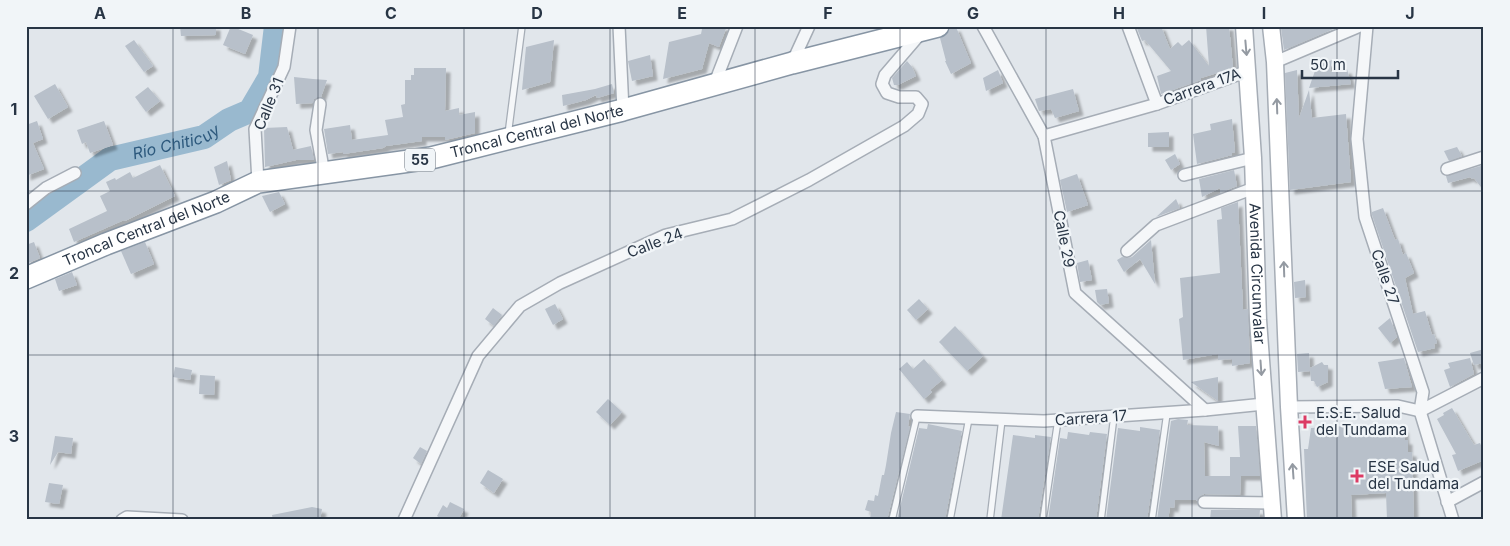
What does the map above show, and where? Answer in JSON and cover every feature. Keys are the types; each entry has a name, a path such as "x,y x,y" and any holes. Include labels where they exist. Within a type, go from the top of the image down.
{"highway":[{"name":"Troncal Central del Norte","path":"26,278 106,244 216,202 258,182 431,158 623,110 792,63 931,28"}],"main road":[{"name":"Avenida Circunvalar","path":"1244,26 1253,158 1258,320 1272,512"},
{"name":"Avenida Circunvalar","path":"1271,26 1275,62 1289,407 1296,520"},
{"path":"1258,320 1286,318"}],"street":[{"name":"Calle 31","path":"258,182 256,129 284,67 290,26"},
{"path":"619,26 623,110"},
{"path":"714,85 737,26"},
{"path":"792,63 809,26"},
{"name":"Calle 29","path":"982,26 1044,136 1075,293 1206,410"},
{"path":"1128,26 1156,104"},
{"path":"1275,62 1360,26"},
{"name":"Calle 27","path":"1368,26 1357,139 1365,217 1423,392 1420,411 1453,520"},
{"name":"Calle 24","path":"404,520 478,356 520,306 560,282 666,235 732,219 809,180 904,126 918,114 922,104 916,97 899,97 887,93 882,84 885,75 931,28"},
{"name":"Carrera 17A","path":"1044,136 1156,104 1248,71"},
{"path":"320,104 316,130 324,173"},
{"path":"1447,169 1484,157"},
{"path":"1184,176 1253,158"},
{"path":"26,204 46,188 75,173"},
{"path":"1127,251 1156,225 1254,188"},
{"path":"1289,407 1398,406 1420,411 1484,378"},
{"name":"Carrera 17","path":"917,416 1044,421 1206,410 1264,404"},
{"path":"1447,502 1484,482"},
{"path":"1204,502 1272,512"},
{"path":"122,520 127,517 182,520"}],"lane":[{"path":"507,139 522,26"},
{"path":"1152,520 1167,412"},
{"path":"892,520 917,416"},
{"path":"1101,520 1114,416"},
{"path":"950,520 969,418"},
{"path":"990,520 1002,420"},
{"path":"1042,520 1058,420"}],"building":[{"path":"180,26 216,26 216,35 181,36"},
{"path":"231,26 253,35 245,54 223,45"},
{"path":"727,26 719,47 709,43 702,69 663,79 669,42 701,34 702,29"},
{"path":"1136,26 1161,26 1170,49 1178,42 1182,46 1189,40 1209,66 1206,26 1229,26 1233,68 1161,94 1157,76 1171,71 1145,40 1142,41"},
{"path":"1287,26 1338,27 1284,50 1281,28"},
{"path":"956,27 971,63 951,74 945,61 940,38 946,35 950,29"},
{"path":"134,40 153,66 144,72 125,46"},
{"path":"554,40 550,82 522,90 526,47"},
{"path":"650,55 653,76 632,81 628,61"},
{"path":"1332,60 1330,72 1347,69 1351,84 1309,88 1317,65"},
{"path":"907,61 916,76 898,85 894,85 892,78"},
{"path":"414,68 446,68 445,111 459,108 459,115 475,112 475,133 445,140 445,137 422,137 422,141 343,154 343,152 328,154 324,129 350,125 352,140 388,135 385,120 403,117 401,105 405,104 405,80 411,80 411,75 414,75"},
{"path":"998,70 1003,83 986,91 983,78"},
{"path":"1297,70 1299,118 1309,90 1312,118 1346,114 1351,182 1290,190 1285,73"},
{"path":"294,77 327,80 321,97 314,99 313,103 296,104"},
{"path":"55,84 68,107 48,119 34,96"},
{"path":"612,84 614,93 597,98 596,95 586,100 563,106 562,95"},
{"path":"148,87 160,101 146,112 135,97"},
{"path":"1073,89 1079,111 1055,118 1051,109 1039,111 1035,99"},
{"path":"1232,119 1235,152 1232,155 1197,164 1193,134 1211,130 1210,124"},
{"path":"37,121 43,139 33,143 44,169 26,176 26,125"},
{"path":"104,121 113,145 90,153 86,142 82,144 77,130"},
{"path":"287,127 293,150 311,146 314,160 296,160 265,167 264,128"},
{"path":"1169,132 1169,147 1148,147 1148,133"},
{"path":"1457,147 1462,156 1449,161 1444,151"},
{"path":"1175,154 1180,164 1171,170 1165,160"},
{"path":"227,161 231,180 219,185 214,167"},
{"path":"160,165 175,196 125,221 74,242 69,229 107,211 100,196 110,191 106,182 115,178 116,180 130,172 133,178"},
{"path":"1484,165 1484,191 1474,178 1470,177 1448,183 1446,176"},
{"path":"1234,170 1237,186 1220,193 1220,188 1202,197 1199,179"},
{"path":"1077,174 1088,205 1067,212 1060,180"},
{"path":"279,192 285,204 270,212 262,196"},
{"path":"1176,199 1180,208 1156,217"},
{"path":"1238,202 1243,310 1248,309 1250,363 1232,366 1232,359 1218,360 1218,354 1183,360 1179,319 1183,317 1180,278 1220,273 1217,220 1222,219 1221,208"},
{"path":"1383,208 1395,240 1398,239 1403,255 1406,253 1414,273 1405,278 1413,314 1425,311 1432,335 1434,334 1437,343 1434,344 1435,348 1418,352 1372,215 1372,212"},
{"path":"1151,240 1155,284 1140,259 1124,272 1117,260 1122,257 1132,257"},
{"path":"34,242 40,258 26,264 26,245"},
{"path":"145,242 154,264 131,274 121,251"},
{"path":"1088,260 1092,280 1080,282 1077,263"},
{"path":"72,272 77,285 59,291 55,279"},
{"path":"1305,280 1306,297 1295,298 1294,282"},
{"path":"1107,289 1109,303 1100,305 1097,302 1095,290"},
{"path":"919,299 928,309 916,320 907,310"},
{"path":"555,304 563,319 553,325 545,309"},
{"path":"493,308 502,315 494,326 485,319"},
{"path":"1390,318 1397,337 1390,343 1378,328"},
{"path":"955,326 983,356 967,371 939,342"},
{"path":"1484,349 1484,363 1474,365 1470,353"},
{"path":"1309,353 1310,371 1298,372 1297,354"},
{"path":"1404,358 1412,387 1385,389 1378,362"},
{"path":"1470,358 1474,374 1450,387 1444,370 1450,368 1448,363"},
{"path":"924,359 942,380 930,390 932,392 924,399 899,369 907,362 913,369"},
{"path":"1322,362 1324,365 1328,365 1328,382 1317,387 1314,381 1311,381 1310,368"},
{"path":"175,367 192,370 190,380 173,377"},
{"path":"200,375 215,376 214,395 199,394"},
{"path":"1218,377 1218,401 1191,382"},
{"path":"608,399 622,412 610,425 596,412"},
{"path":"1452,408 1474,445 1480,443 1484,452 1484,460 1458,471 1452,455 1456,454 1437,419"},
{"path":"896,412 910,414 908,426 910,427 887,520 870,520 871,512 865,510 868,500 874,501 875,495 878,496"},
{"path":"1178,419 1188,420 1187,425 1218,426 1219,446 1204,442 1205,476 1230,476 1230,457 1240,457 1238,426 1256,426 1260,476 1241,476 1240,495 1204,494 1197,501 1175,500 1174,508 1170,507 1168,520 1157,520 1171,421"},
{"path":"928,424 962,431 945,520 897,520 919,428 927,429"},
{"path":"1140,427 1160,430 1147,520 1106,520 1118,428 1140,431"},
{"path":"1369,427 1369,429 1404,428 1405,440 1408,440 1408,452 1412,452 1414,520 1387,520 1386,493 1351,495 1352,520 1307,520 1304,449 1308,449 1311,428"},
{"path":"1068,432 1089,435 1090,432 1107,434 1096,520 1048,520 1060,438 1067,439"},
{"path":"1013,435 1035,438 1035,435 1051,437 1038,520 1001,520"},
{"path":"55,436 73,438 71,454 58,452 50,465"},
{"path":"420,447 427,451 421,464 413,458"},
{"path":"488,470 503,479 494,493 480,483"},
{"path":"49,483 63,485 59,504 45,502"},
{"path":"450,502 464,509 458,520 443,520 437,516 443,505 447,508"},
{"path":"312,507 322,509 320,520 273,520 272,515"},
{"path":"1211,510 1260,510 1259,520 1210,520"}],"waterway":[{"name":"Río Chiticuy","path":"26,220 110,159 204,137 229,120 250,111 270,77 276,26"}],"place":[{"name":"E.S.E. Salud del Tundama","path":"1305,422"},
{"name":"ESE Salud del Tundama","path":"1357,476"}]}
